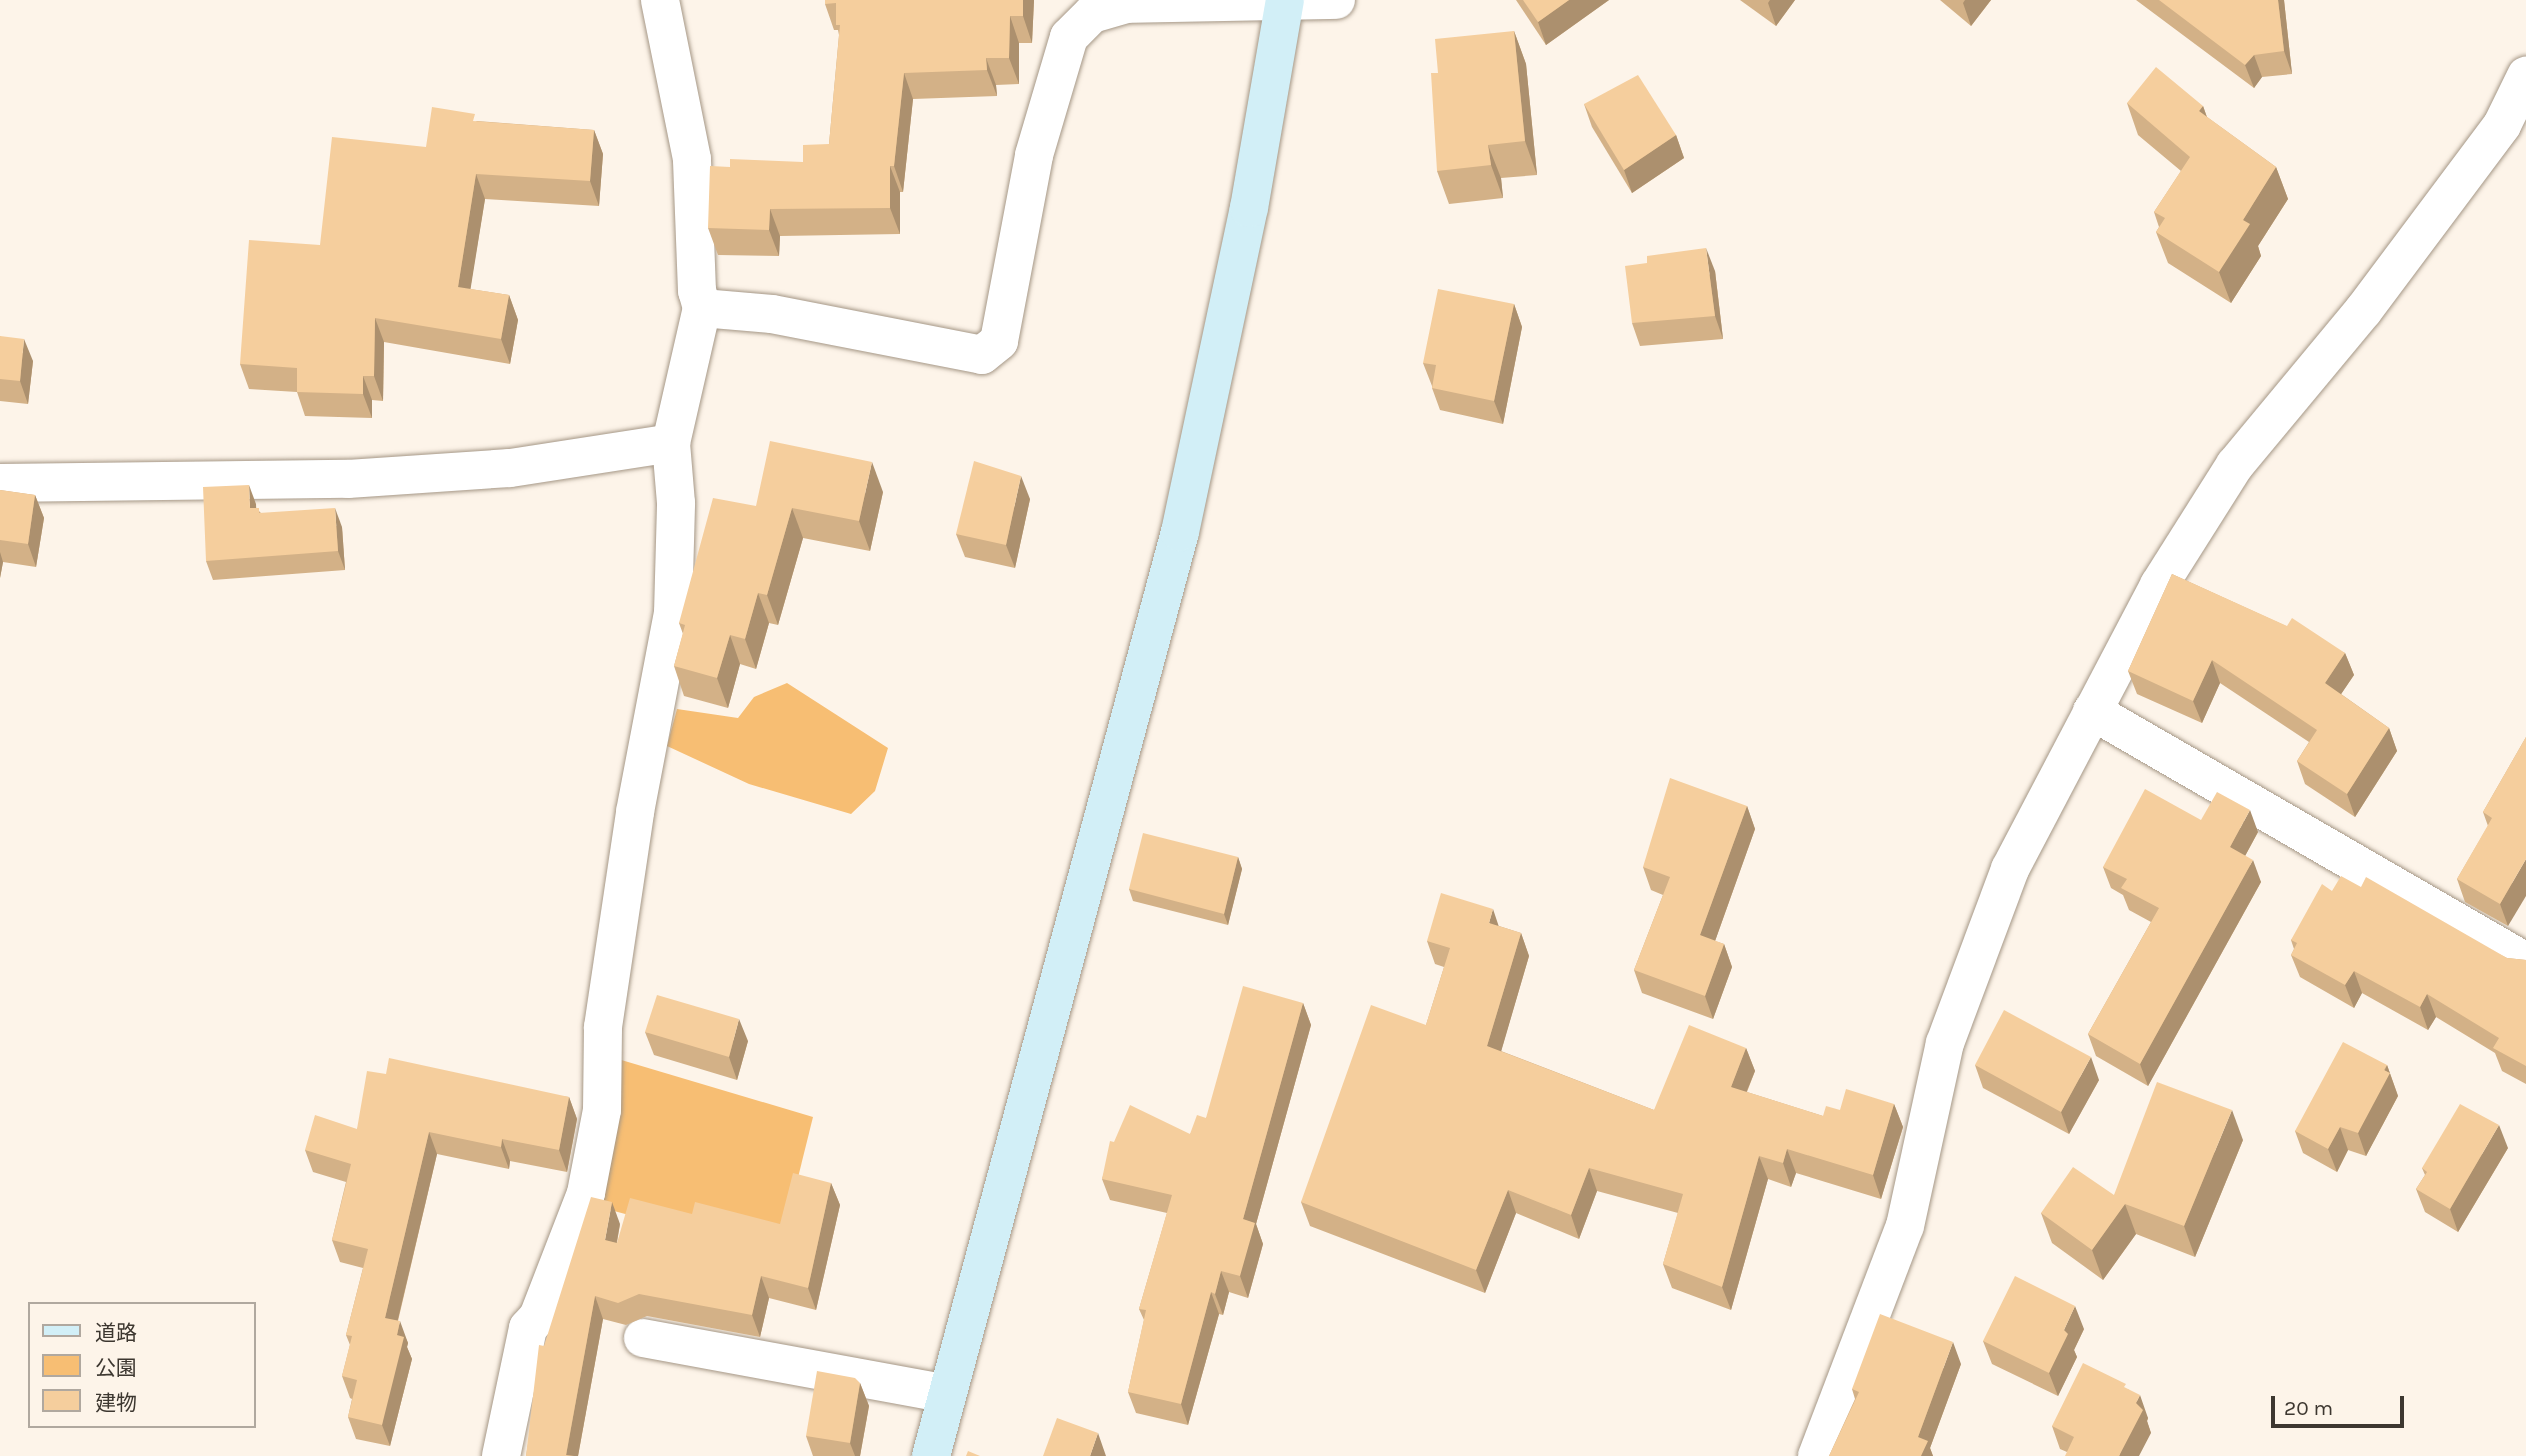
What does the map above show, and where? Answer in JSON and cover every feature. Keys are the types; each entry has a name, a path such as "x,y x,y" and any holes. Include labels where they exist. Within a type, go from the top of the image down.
{"street":[{"path":"501,1456 528,1328 538,1317 586,1193 602,1110 603,1027 635,813 673,612 677,503 671,443 702,308 696,291 692,159 660,0"},
{"path":"702,308 772,314 982,355 999,341 1034,156 1069,37 1092,13 1126,4 1336,0"},
{"path":"931,1456 1180,532 1249,208 1285,2"},
{"path":"1816,1456 1905,1226 1945,1043 2010,869 2159,585 2235,465 2363,311 2502,125 2526,76"},
{"path":"0,483 348,479 510,468 671,443"},
{"path":"2092,711 2526,962"},
{"path":"643,1338 947,1394"}],"green space":[{"path":"787,683 888,748 875,791 851,814 749,784 667,746 677,709 738,718 754,697"},
{"path":"618,1059 813,1117 782,1242 699,1234 592,1205"}],"building":[{"path":"825,0 1023,0 1023,16 1010,16 1009,58 986,58 987,70 904,73 894,166 890,166 890,208 770,209 769,230 708,228 710,166 730,167 730,159 803,162 803,145 829,144 840,25 836,25 836,3 825,4"},
{"path":"1523,0 1569,0 1538,22"},
{"path":"2159,0 2278,0 2284,51 2254,55 2245,65"},
{"path":"1514,31 1525,141 1488,145 1491,165 1437,171 1431,73 1438,73 1435,39"},
{"path":"2156,67 2203,106 2199,111 2276,167 2243,220 2250,224 2219,272 2156,232 2165,218 2154,212 2190,157 2127,103"},
{"path":"1638,75 1676,135 1624,170 1584,104"},
{"path":"432,107 475,114 473,121 594,130 590,181 476,174 458,287 509,295 501,339 375,318 374,376 363,376 363,394 297,392 297,368 240,364 249,240 320,245 332,137 426,147"},
{"path":"1706,248 1715,316 1632,323 1625,266 1647,263 1647,256"},
{"path":"1438,289 1514,304 1494,401 1432,388 1436,365 1423,363"},
{"path":"0,336 24,339 20,381 0,379"},
{"path":"770,441 872,462 859,521 792,508 767,595 758,593 745,639 730,635 717,678 674,666 685,625 679,623 713,498 756,506"},
{"path":"974,461 1021,476 1006,545 956,534"},
{"path":"249,485 250,508 259,508 259,513 335,508 338,551 206,561 203,487"},
{"path":"0,490 35,495 28,544 0,540"},
{"path":"2172,574 2287,626 2292,618 2345,653 2325,683 2389,728 2347,794 2297,761 2317,730 2212,660 2193,701 2128,671"},
{"path":"2526,737 2526,859 2500,904 2457,879 2492,818 2483,812"},
{"path":"1670,778 1747,806 1700,935 1724,944 1705,996 1634,970 1670,877 1643,867"},
{"path":"2145,789 2201,820 2217,792 2250,810 2230,847 2253,860 2140,1064 2088,1034 2159,908 2121,888 2127,879 2103,867"},
{"path":"1143,833 1238,857 1224,914 1129,889"},
{"path":"2341,876 2361,887 2366,877 2507,958 2526,960 2526,1066 2493,1048 2499,1038 2427,994 2420,1007 2354,971 2345,985 2291,955 2297,943 2291,940 2322,884 2332,891"},
{"path":"1441,893 1493,909 1489,923 1521,933 1487,1046 1654,1110 1689,1025 1746,1048 1731,1087 1823,1116 1826,1106 1840,1110 1846,1089 1894,1104 1873,1175 1787,1149 1783,1163 1759,1156 1722,1287 1663,1264 1683,1194 1589,1168 1571,1215 1508,1190 1476,1270 1301,1202 1371,1005 1426,1025 1450,948 1427,941"},
{"path":"1243,986 1303,1003 1243,1219 1255,1223 1240,1276 1221,1271 1215,1294 1211,1292 1181,1404 1128,1392 1146,1310 1139,1309 1172,1195 1102,1179 1110,1141 1114,1142 1130,1105 1190,1134 1197,1115 1206,1118"},
{"path":"657,995 739,1019 729,1057 645,1032"},
{"path":"2004,1010 2091,1057 2061,1112 1975,1065"},
{"path":"2343,1042 2387,1065 2384,1070 2390,1073 2358,1133 2340,1127 2328,1149 2295,1131"},
{"path":"389,1058 569,1097 559,1150 502,1139 501,1147 429,1132 385,1318 400,1321 397,1335 404,1337 382,1425 348,1417 357,1380 342,1376 352,1336 346,1335 368,1249 332,1240 351,1164 305,1150 315,1115 357,1129 367,1071 386,1074"},
{"path":"2157,1082 2232,1110 2184,1226 2125,1204 2092,1250 2041,1213 2073,1167 2114,1195"},
{"path":"2460,1104 2499,1125 2450,1209 2416,1189 2427,1172 2422,1168"},
{"path":"793,1173 831,1183 808,1288 761,1276 752,1315 639,1294 618,1303 595,1296 566,1455 574,1456 526,1456 539,1345 544,1346 591,1197 612,1202 605,1240 617,1243 630,1198 692,1214 695,1202 780,1224"},
{"path":"2015,1276 2075,1306 2064,1330 2068,1334 2049,1373 1983,1341"},
{"path":"1880,1314 1953,1342 1918,1437 1928,1441 1921,1456 1829,1456 1859,1392 1852,1389"},
{"path":"2083,1363 2126,1384 2124,1387 2140,1395 2136,1403 2143,1410 2119,1456 2065,1456 2074,1437 2052,1426"},
{"path":"817,1371 855,1378 860,1383 850,1443 806,1436"},
{"path":"1057,1418 1098,1433 1090,1456 1043,1456"},
{"path":"968,1451 980,1456 966,1456"}]}
